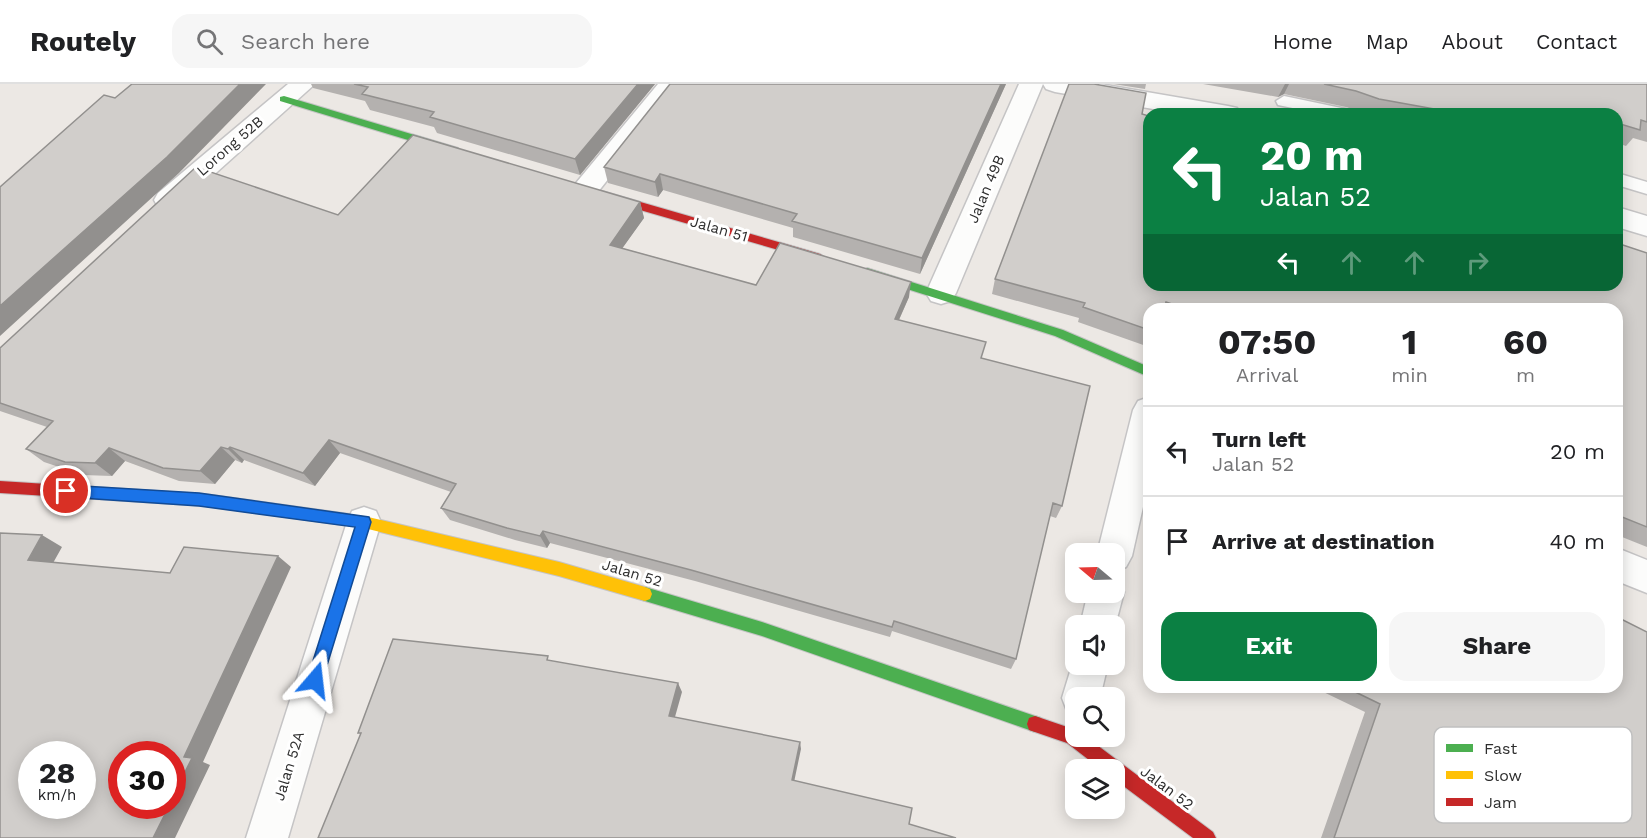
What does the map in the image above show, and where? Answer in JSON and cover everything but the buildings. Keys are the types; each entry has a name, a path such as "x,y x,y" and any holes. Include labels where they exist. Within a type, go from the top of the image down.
{"street":[{"path":"579,188 671,84"},
{"name":"Jalan 49B","path":"940,293 1030,84"},
{"path":"1054,84 1193,108"},
{"path":"293,92 462,153"},
{"name":"Lorong 52B","path":"146,220 293,92"},
{"name":"Jalan 51","path":"579,188 940,293 1059,333 1143,369"},
{"path":"1623,219 1647,226"},
{"path":"1117,543 1143,435"},
{"name":"Jalan 52","path":"0,487 199,500 364,522 559,568 762,629 1065,726"},
{"name":"Jalan 52A","path":"267,838 364,522"},
{"path":"1623,567 1647,577"},
{"name":"Jalan 52","path":"1095,747 1207,838"}],"lane":[{"path":"1284,101 1317,108"},
{"path":"1623,181 1647,188"}],"traffic: fast":[{"path":"284,99 454,150"},
{"path":"867,272 1059,333 1143,369"},
{"path":"645,594 762,629 1035,724"}],"traffic: slow":[{"path":"205,500 364,522 559,569 645,594"}],"traffic: jam":[{"path":"599,194 820,258"},
{"path":"0,487 205,500"},
{"path":"1035,724 1072,737 1207,838"}],"route":[{"path":"66,491 199,500 364,522 315,680"}]}
